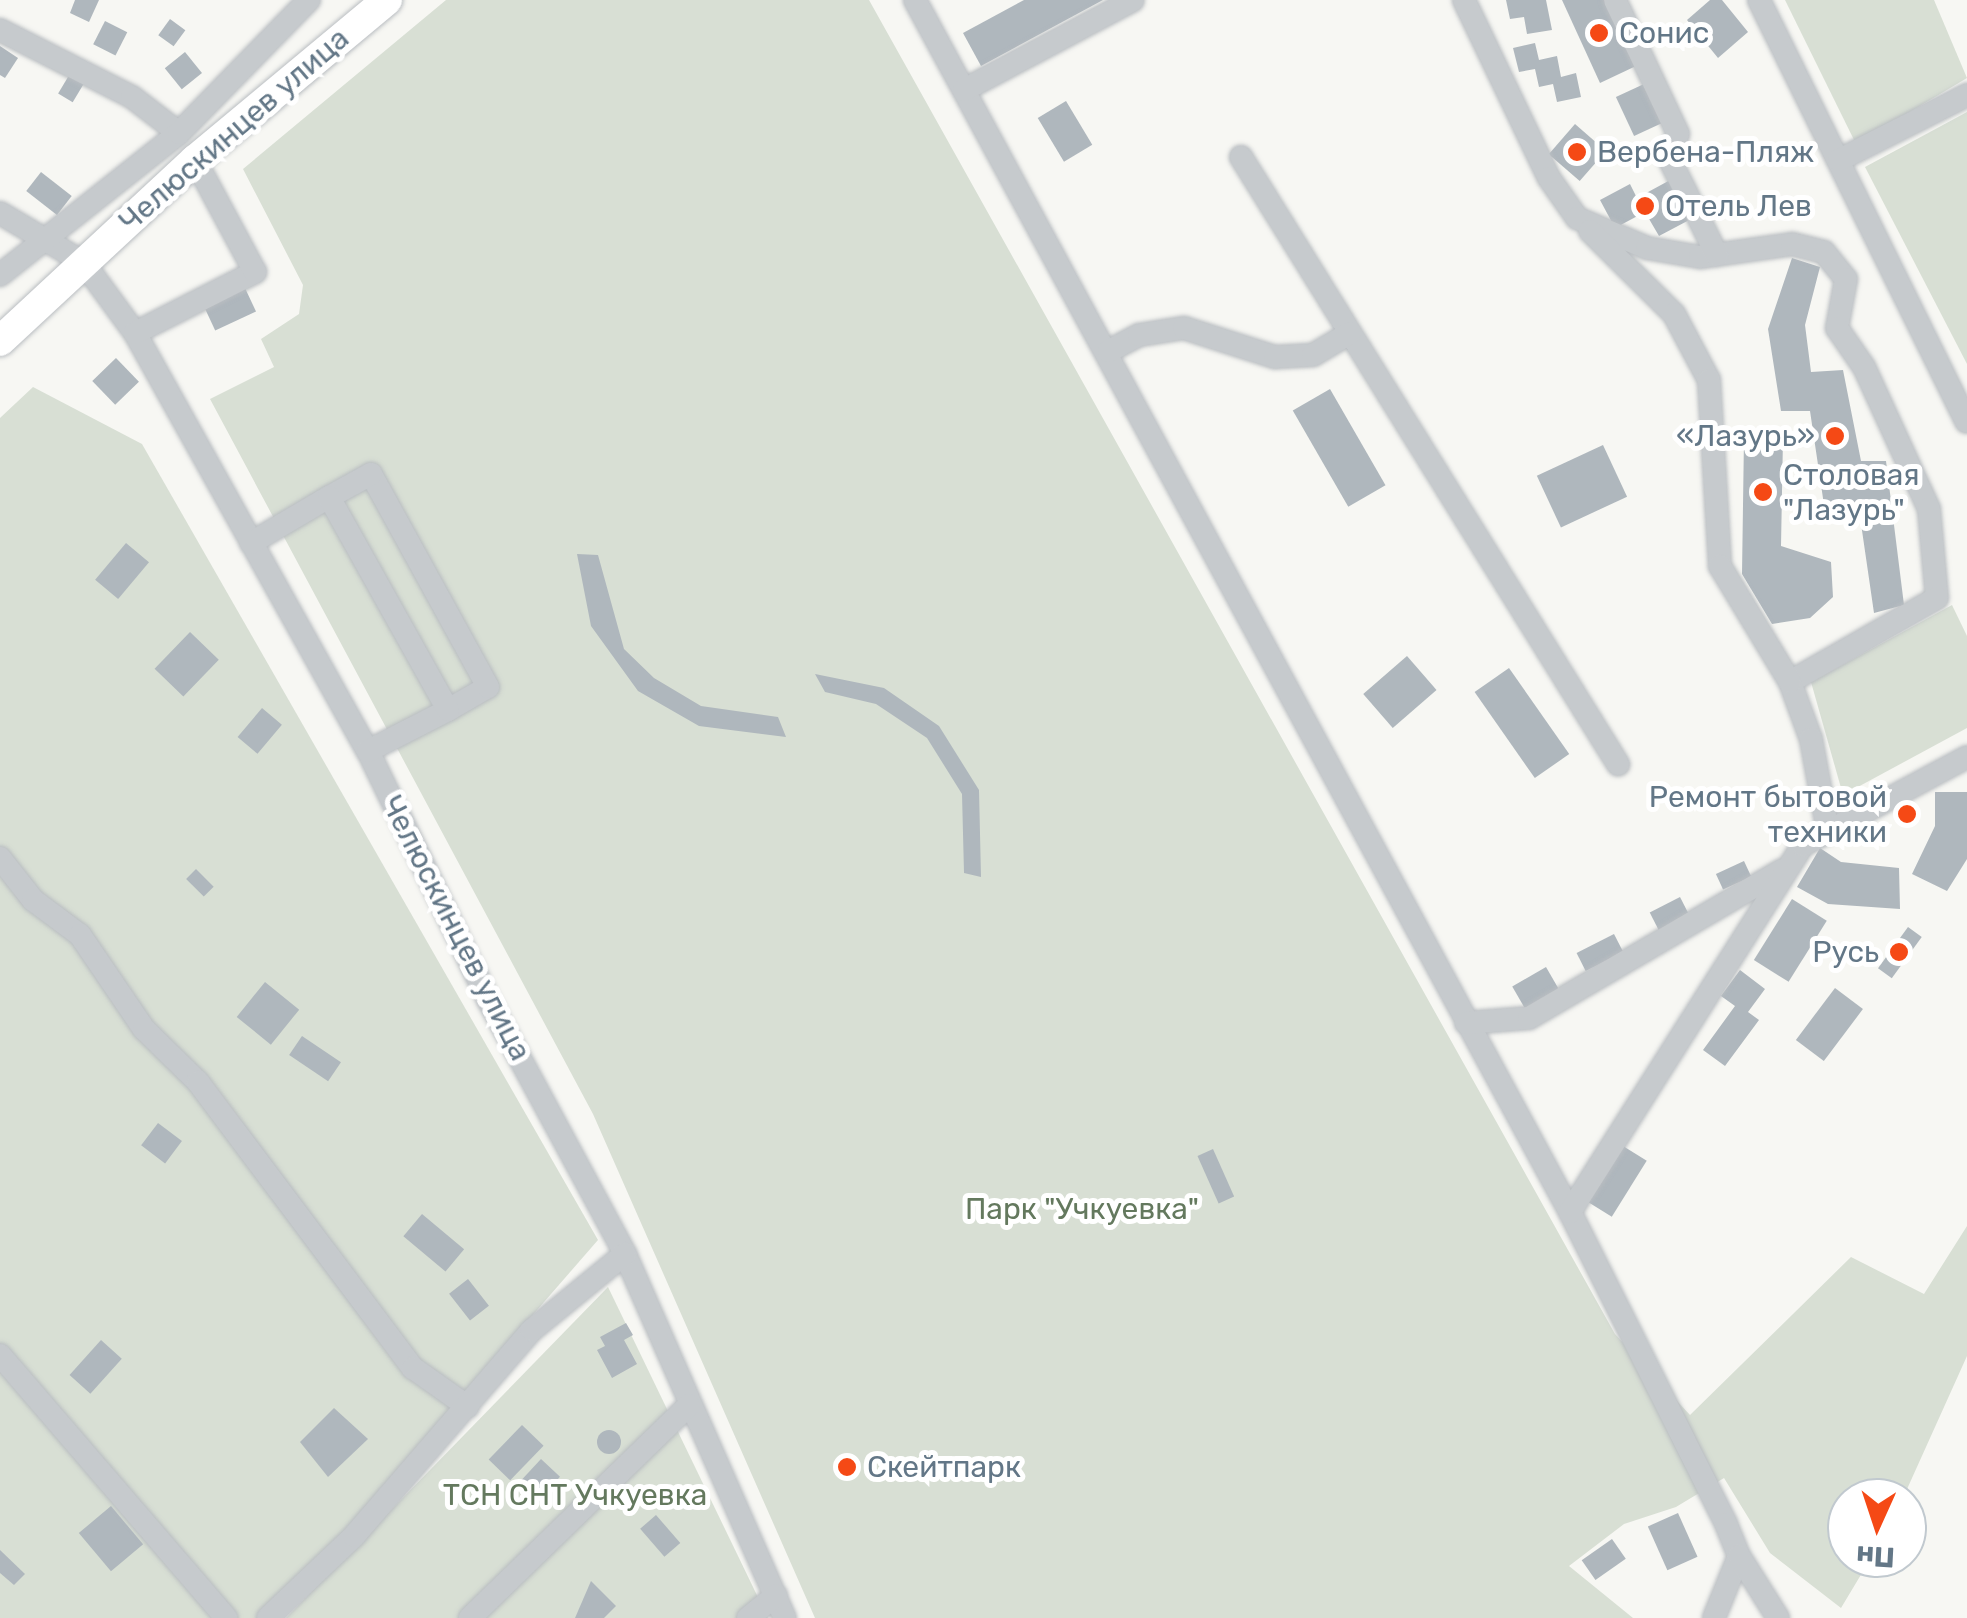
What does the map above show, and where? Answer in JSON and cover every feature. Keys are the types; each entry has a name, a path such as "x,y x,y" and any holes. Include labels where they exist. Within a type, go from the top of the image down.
{"main road":[{"name":"Челюскинцев улица","path":"0,342 83,262 187,146 387,0"}],"street":[{"path":"0,275 41,236 187,146 309,0"},
{"path":"915,0 1110,351 1570,1212 1740,1556 1778,1618"},
{"path":"964,90 1133,0"},
{"path":"1464,0 1549,178 1577,218 1674,314 1709,380 1720,566 1790,682 1812,739 1828,832"},
{"path":"1615,0 1678,134 1670,158 1718,255"},
{"path":"1760,0 1967,422"},
{"path":"0,30 132,97 187,146 255,272 135,332"},
{"path":"1839,160 1967,95"},
{"path":"1240,157 1618,764"},
{"path":"0,213 83,262"},
{"path":"1577,218 1647,248 1718,255 1792,244 1824,252 1846,279 1837,328 1864,367 1936,541 1937,598 1790,682"},
{"name":"Челюскинцев улица","path":"83,262 135,332 368,751 489,1001 625,1254 785,1618"},
{"path":"1110,351 1140,335 1184,328 1275,356 1314,355 1350,333"},
{"path":"251,543 372,474 488,686 368,751"},
{"path":"328,497 448,710"},
{"path":"1570,1212 1803,846 1967,757"},
{"path":"0,858 32,900 80,935 144,1029 198,1082 402,1356 434,1389 468,1408"},
{"path":"1466,1023 1529,1018 1788,867"},
{"path":"268,1618 468,1408 532,1330 625,1254"},
{"path":"0,1355 226,1618"},
{"path":"470,1618 689,1404"},
{"path":"1717,1609 1740,1556"},
{"path":"748,1618 776,1595"}],"green space":[{"name":"Парк \"Учкуевка\"","path":"446,0 869,0 1615,1334 1690,1415 1851,1257 1924,1294 1967,1226 1967,1356 1912,1478 1827,1478 1827,1578 1859,1578 1841,1608 1770,1553 1724,1478 1676,1507 1624,1524 1569,1566 1633,1618 815,1618 593,1114 210,399 274,367 261,339 299,314 303,285 243,169"},
{"path":"1785,0 1934,0 1967,78 1856,144"},
{"path":"1967,112 1967,364 1865,167"},
{"path":"33,387 142,444 598,1240 269,1618 0,1618 0,418"},
{"path":"1952,605 1967,636 1967,728 1843,795 1811,682"},
{"name":"ТСН СНТ Учкуевка","path":"608,1287 768,1618 286,1618"}],"building":[{"path":"75,0 99,0 89,22 70,13"},
{"path":"1024,0 1103,0 981,66 963,33"},
{"path":"1506,0 1546,0 1552,30 1527,34 1524,17 1510,19"},
{"name":"Сонис","path":"1562,0 1607,0 1636,66 1600,83"},
{"path":"1710,0 1722,0 1748,32 1718,58 1687,20"},
{"path":"170,19 185,30 174,46 158,35"},
{"path":"105,21 127,32 115,56 93,44"},
{"path":"1535,43 1539,60 1557,56 1561,77 1576,73 1581,97 1557,102 1553,84 1539,87 1535,69 1519,72 1513,48"},
{"path":"0,46 18,58 5,78 0,75"},
{"path":"185,52 202,73 182,89 165,68"},
{"path":"71,72 86,81 73,102 58,93"},
{"path":"1644,84 1662,123 1634,136 1616,97"},
{"path":"1066,101 1092,145 1064,162 1038,118"},
{"name":"Вербена-Пляж","path":"1575,124 1606,151 1580,181 1549,154"},
{"path":"41,172 72,196 57,215 26,191"},
{"name":"Отель Лев","path":"1672,179 1693,218 1659,236 1645,212 1615,228 1600,200 1630,184 1637,198"},
{"name":"«Лазурь»","path":"1792,258 1820,267 1805,325 1811,372 1843,370 1861,461 1886,461 1904,605 1874,613 1858,503 1824,505 1810,411 1781,411 1768,329"},
{"path":"245,288 256,312 215,331 204,307"},
{"path":"116,358 139,382 115,405 92,381"},
{"path":"1330,389 1386,485 1348,507 1293,410"},
{"name":"Столовая \"Лазурь\"","path":"1744,437 1783,438 1781,546 1831,562 1833,597 1810,618 1772,624 1742,574"},
{"path":"1603,445 1627,497 1561,528 1537,476"},
{"path":"126,543 149,562 118,599 95,580"},
{"path":"577,554 598,555 624,649 654,678 701,706 778,717 786,737 699,726 638,691 591,626"},
{"path":"190,632 219,660 183,696 155,669"},
{"path":"1407,656 1437,690 1393,728 1363,694"},
{"path":"1509,668 1569,754 1535,778 1475,692"},
{"path":"815,674 884,688 939,726 979,790 981,877 964,873 962,794 927,738 876,704 825,692"},
{"path":"262,708 282,725 257,754 238,737"},
{"path":"1935,792 1967,792 1967,859 1947,891 1912,874 1935,826"},
{"path":"1820,848 1841,862 1899,868 1900,909 1828,904 1797,887"},
{"path":"1744,861 1751,876 1723,890 1716,874"},
{"path":"196,869 214,887 204,897 186,879"},
{"path":"1680,897 1689,915 1659,930 1650,912"},
{"path":"1792,899 1827,921 1789,982 1754,960"},
{"name":"Русь","path":"1908,927 1922,937 1892,978 1878,968"},
{"path":"1614,934 1623,952 1586,971 1577,953"},
{"path":"1546,967 1560,991 1526,1011 1512,987"},
{"path":"1740,970 1765,989 1748,1012 1759,1020 1725,1066 1703,1050 1735,1006 1721,996"},
{"path":"265,982 299,1010 271,1045 237,1017"},
{"path":"1835,988 1863,1009 1824,1061 1796,1040"},
{"path":"302,1036 341,1062 328,1081 289,1055"},
{"path":"158,1123 182,1141 165,1163 141,1145"},
{"path":"1623,1146 1647,1161 1612,1217 1588,1202"},
{"path":"1213,1149 1234,1197 1219,1203 1197,1156"},
{"path":"422,1214 464,1249 445,1272 403,1236"},
{"path":"468,1279 489,1306 470,1321 449,1294"},
{"path":"626,1323 633,1335 624,1340 637,1364 612,1378 597,1350 605,1346 600,1337"},
{"path":"101,1340 122,1359 90,1394 70,1375"},
{"path":"334,1408 368,1439 328,1477 300,1442"},
{"path":"522,1425 544,1446 510,1480 489,1460"},
{"path":"609,1430 618,1433 618,1451 609,1454 600,1451 597,1442 600,1433"},
{"path":"541,1459 560,1477 538,1500 519,1482"},
{"path":"111,1506 143,1544 111,1571 79,1533"},
{"path":"1678,1513 1698,1557 1667,1570 1648,1526"},
{"path":"656,1515 680,1543 664,1557 640,1529"},
{"path":"1612,1539 1626,1559 1595,1580 1582,1560"},
{"path":"0,1550 25,1574 14,1585 0,1573"},
{"path":"591,1581 616,1606 604,1618 575,1618"}],"place":[{"name":"Сонис","path":"1599,33"},
{"name":"Вербена-Пляж","path":"1577,152"},
{"name":"Отель Лев","path":"1645,206"},
{"name":"«Лазурь»","path":"1835,436"},
{"name":"Столовая \"Лазурь\"","path":"1763,492"},
{"name":"Ремонт бытовой техники","path":"1907,814"},
{"name":"Русь","path":"1899,952"},
{"name":"Скейтпарк","path":"847,1467"}]}
